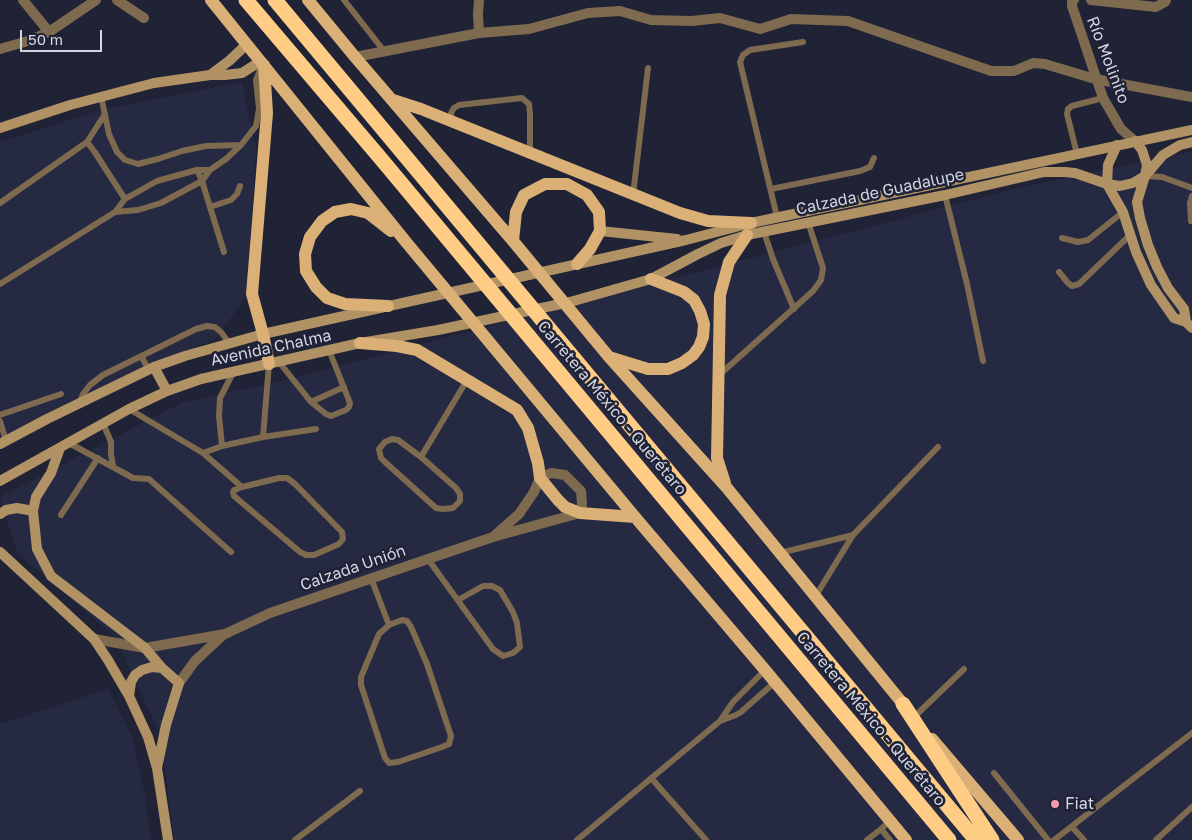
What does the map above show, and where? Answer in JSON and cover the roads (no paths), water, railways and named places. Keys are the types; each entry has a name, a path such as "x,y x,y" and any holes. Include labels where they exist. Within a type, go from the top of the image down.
{"highway":[{"name":"Carretera México - Querétaro","path":"246,0 408,191 949,840"},
{"name":"Carretera México - Querétaro","path":"275,0 976,840"},
{"path":"903,704 992,840"}],"main road":[{"path":"211,0 406,242 635,518 775,682 885,825 906,840"},
{"path":"308,0 609,357 727,488 903,704 1018,840"},
{"path":"210,75 247,44"},
{"path":"0,128 101,96 154,83 210,75 242,73 263,63"},
{"path":"263,63 267,113 252,294 263,334 274,363"},
{"path":"392,100 452,121 680,213 708,221 750,222"},
{"name":"Calzada de Guadalupe","path":"554,269 686,240 750,222 1192,130"},
{"path":"1135,141 1142,150 1146,165 1146,176 1138,202 1140,218 1157,267 1168,288 1184,309 1189,325"},
{"path":"1146,176 1162,155 1180,145 1192,142"},
{"path":"1117,145 1108,165 1107,184 1123,212 1145,274 1174,318 1189,325"},
{"name":"Calzada de Guadalupe","path":"570,302 651,279 721,243 808,222 946,195 1044,172 1075,173 1107,184 1120,186 1133,183 1146,176"},
{"path":"513,242 516,212 524,195 545,184 567,184 587,195 599,212 600,231 590,250 577,264"},
{"path":"388,306 346,304 327,298 316,287 306,271 305,254 310,237 322,221 335,212 351,209 368,214 406,242"},
{"path":"600,231 686,240"},
{"path":"727,488 717,458 720,295 729,262 747,236"},
{"name":"Avenida Chalma","path":"3,442 151,369 185,356 263,334 554,269"},
{"path":"609,357 648,369 668,370 682,364 699,347 703,337 704,324 694,300 684,292 651,279"},
{"name":"Avenida Chalma","path":"0,481 129,409 167,391 201,379 360,343 438,330 570,302"},
{"path":"360,343 418,350 516,410 528,428 538,463 540,478 565,507 580,513 635,518"},
{"path":"151,369 167,391"},
{"path":"60,448 51,473 36,497 33,511 37,549 51,576 145,648 179,684"},
{"path":"0,514 6,510 16,508 33,511"},
{"path":"0,552 94,639 108,660 148,736 157,768 168,840"},
{"path":"128,696 134,675 152,667 162,668"},
{"name":"Calzada Unión","path":"157,768 166,725 179,684"}],"street":[{"path":"23,0 50,32"},
{"path":"0,49 50,32 96,0"},
{"path":"117,0 144,18"},
{"path":"478,32 479,0"},
{"name":"Río Molinito","path":"1074,0 1072,1 1072,6 1103,98 1121,129 1135,141"},
{"name":"Río Molinito","path":"1091,0 1156,7 1166,0"},
{"path":"355,57 478,32 529,29 588,13 620,10 651,20 692,21 720,18 760,29 791,19 848,21 990,72 1014,71 1033,63 1045,64 1096,79 1192,97"},
{"name":"Río Molinito","path":"1117,145 1121,129"},
{"path":"540,478 552,473 565,475 581,491 582,504 580,513"},
{"name":"Calzada Unión","path":"494,537 519,514 534,492 540,478"},
{"name":"Calzada Unión","path":"94,639 145,648 225,634 270,613 371,578 494,537 580,513"},
{"name":"Calzada Unión","path":"179,684 195,661 225,634"}],"lane":[{"path":"344,0 384,51"},
{"path":"777,217 740,62 743,55 750,50 803,42"},
{"path":"115,212 138,210 161,203 202,181 210,170 241,145 256,126 259,109 256,80 263,63"},
{"path":"633,195 648,68"},
{"path":"101,96 109,134 117,152 125,160 138,164 206,146 241,145"},
{"path":"452,121 451,113 459,105 522,98 529,104 530,152"},
{"path":"1078,154 1067,114 1068,109 1072,106 1103,98"},
{"path":"0,203 86,142 105,114"},
{"path":"86,142 94,151 125,199"},
{"path":"771,189 860,171 870,167 874,158"},
{"path":"0,284 115,212 125,199 157,181 197,170 210,170"},
{"path":"197,170 224,252"},
{"path":"1146,176 1162,177 1192,188"},
{"path":"210,207 231,200 237,194 240,186"},
{"path":"946,195 983,361"},
{"path":"1191,221 1190,203 1192,196"},
{"path":"1062,238 1078,242 1088,240 1123,212"},
{"path":"718,377 794,309 813,291 821,280 823,268 808,222"},
{"path":"764,232 794,309"},
{"path":"1059,272 1072,286 1079,284 1130,235"},
{"path":"79,404 83,394 90,385 103,375 196,329 207,326 215,327 229,343"},
{"path":"274,363 310,402 330,416 349,407 350,403 329,350"},
{"path":"141,356 151,369"},
{"path":"263,437 274,363"},
{"path":"222,446 219,416 220,398 234,371"},
{"path":"421,457 467,380"},
{"path":"310,402 344,387"},
{"path":"0,415 61,394"},
{"path":"129,409 203,453 242,487"},
{"path":"0,422 3,442"},
{"path":"103,423 111,442 113,466"},
{"path":"203,453 222,446 263,437 316,429"},
{"path":"392,439 398,440 421,457 456,488 460,494 460,501 453,508 443,510 436,508 381,458 379,448 385,442 392,439"},
{"path":"69,443 133,478 149,479 232,552"},
{"path":"815,596 853,535 938,447"},
{"path":"61,515 98,458"},
{"path":"279,478 288,478 342,532 343,538 339,544 314,555 306,555 300,552 234,496 234,490 242,487 279,478"},
{"path":"780,553 853,535"},
{"path":"428,559 493,649 502,656 514,653 520,647 517,623 500,590 492,586 483,586 458,600"},
{"path":"371,578 389,625"},
{"path":"402,620 407,621 411,627 427,664 451,736 449,744 398,762 389,762 385,758 360,677 379,634 389,625 402,620"},
{"path":"914,716 964,669"},
{"path":"577,840 720,721 733,702 765,670"},
{"path":"720,721 741,712 775,682"},
{"path":"1054,840 1192,734"},
{"path":"994,773 1048,840"},
{"path":"651,778 706,840"},
{"path":"295,840 360,791"},
{"path":"1156,840 1192,807"},
{"path":"867,840 885,825 890,840"},
{"path":"1072,827 1084,840"}],"place":[{"name":"Fiat","path":"1055,804"}]}
